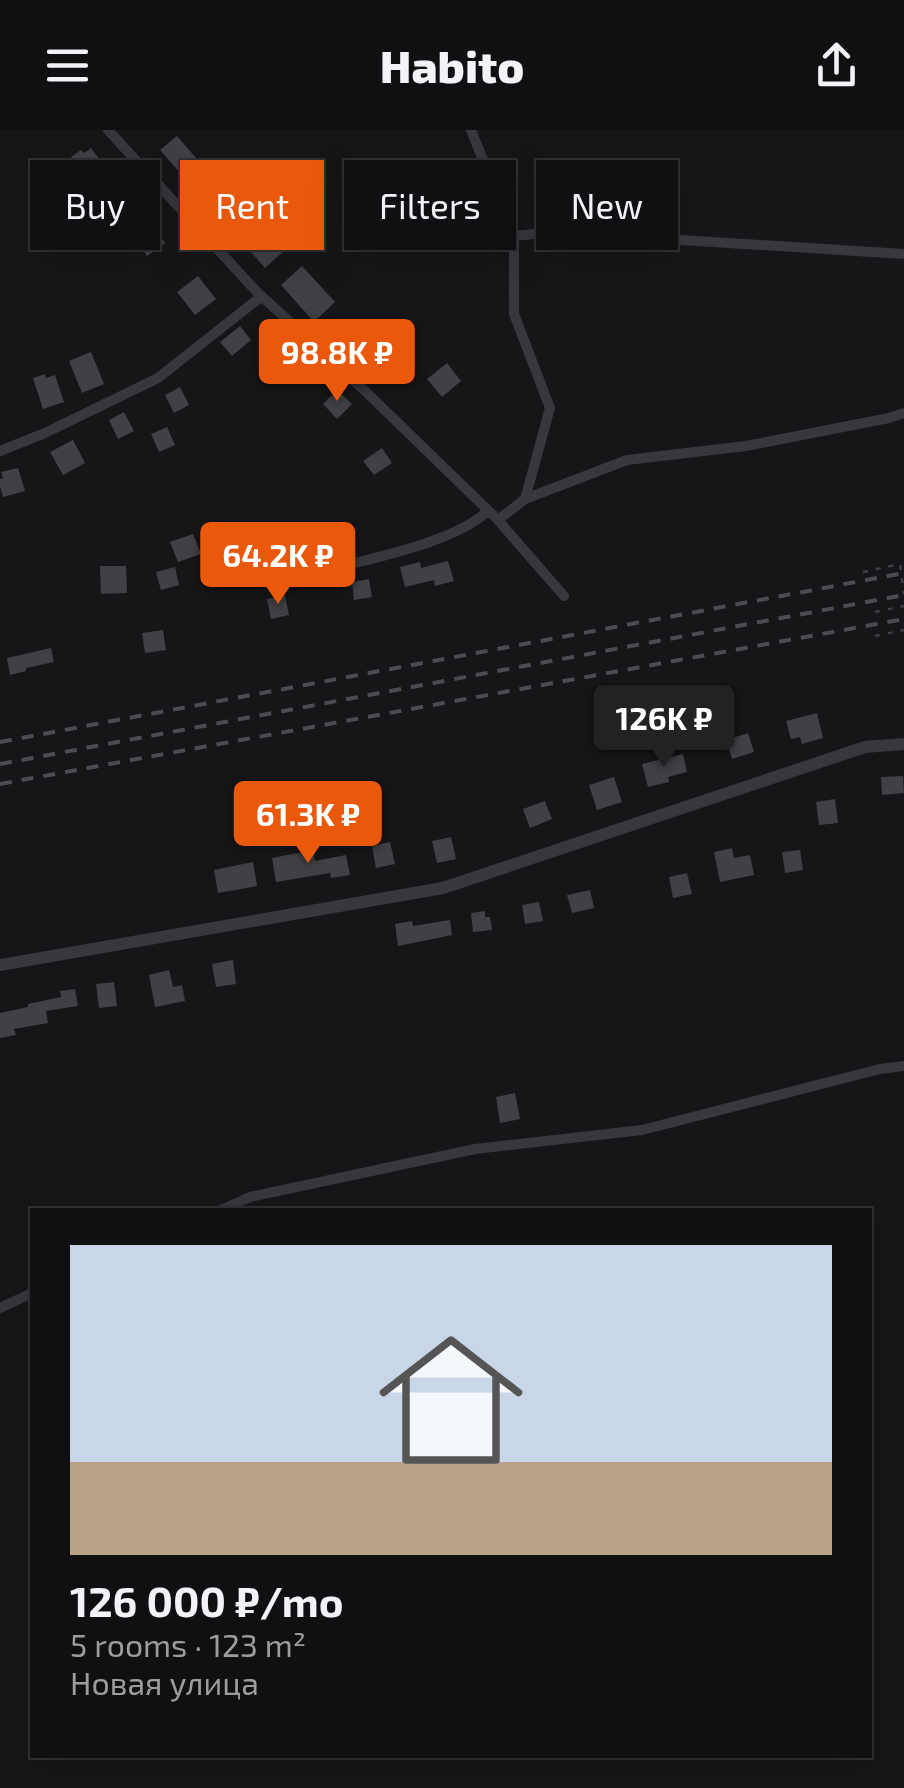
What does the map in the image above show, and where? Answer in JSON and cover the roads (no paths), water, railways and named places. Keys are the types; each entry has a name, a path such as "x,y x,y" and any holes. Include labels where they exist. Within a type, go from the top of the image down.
{"street":[{"path":"108,130 262,296 498,520 564,596"},
{"path":"470,130 482,160"},
{"path":"516,236 553,232 904,254"},
{"path":"513,250 514,314 550,408 525,499"},
{"path":"0,451 158,378 262,296"},
{"path":"498,520 525,499 627,460 746,446 904,413"},
{"path":"309,574 432,542 478,521 488,511"},
{"path":"0,965 443,888 865,747 904,744"},
{"path":"225,1208 250,1197 475,1149 642,1130 904,1066"},
{"path":"0,1308 30,1295"}],"railway":[{"path":"0,742 904,573"},
{"path":"0,764 904,595"},
{"path":"0,784 904,619"}]}
